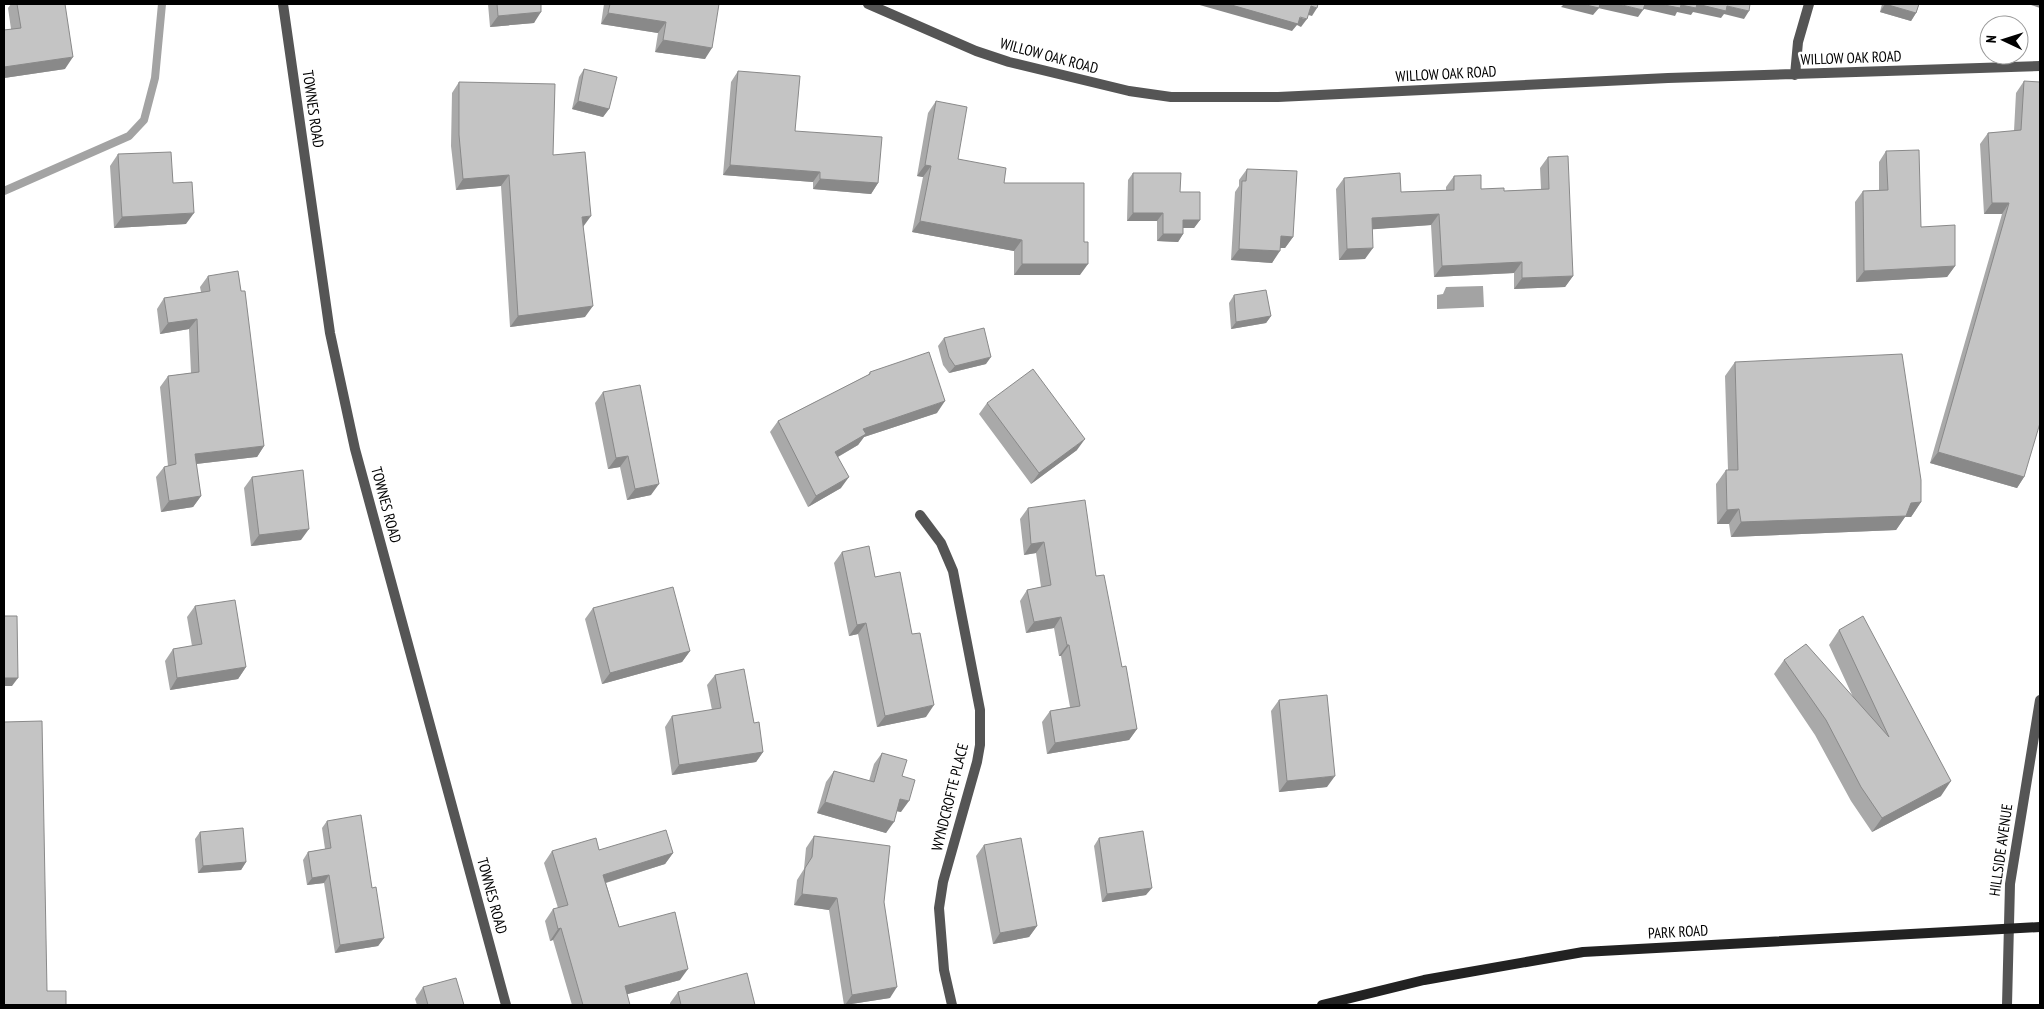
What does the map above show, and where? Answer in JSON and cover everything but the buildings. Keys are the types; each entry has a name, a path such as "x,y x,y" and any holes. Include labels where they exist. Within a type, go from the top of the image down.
{"main road":[{"name":"PARK ROAD","path":"1322,1005 1345,1002 1424,980 1583,952 2040,927"}],"street":[{"name":"TOWNES ROAD","path":"283,4 330,333 353,439 506,1005"},
{"name":"WILLOW OAK ROAD","path":"868,4 1009,62 1129,92 1171,97 1278,97 1659,79 2040,66"},
{"path":"1795,75 1798,42 1809,4"},
{"name":"WYNDCROFTE PLACE","path":"920,515 942,543 953,571 980,710 980,745 977,762 943,882 939,908 944,970 952,1005"},
{"name":"HILLSIDE AVENUE","path":"2007,1005 2010,884 2040,700"}],"shaded area":[{"path":"1483,286 1484,307 1437,309 1437,295 1443,294 1446,287"}],"waterway":[{"path":"4,191 129,136 144,120 155,78 162,4"}]}
